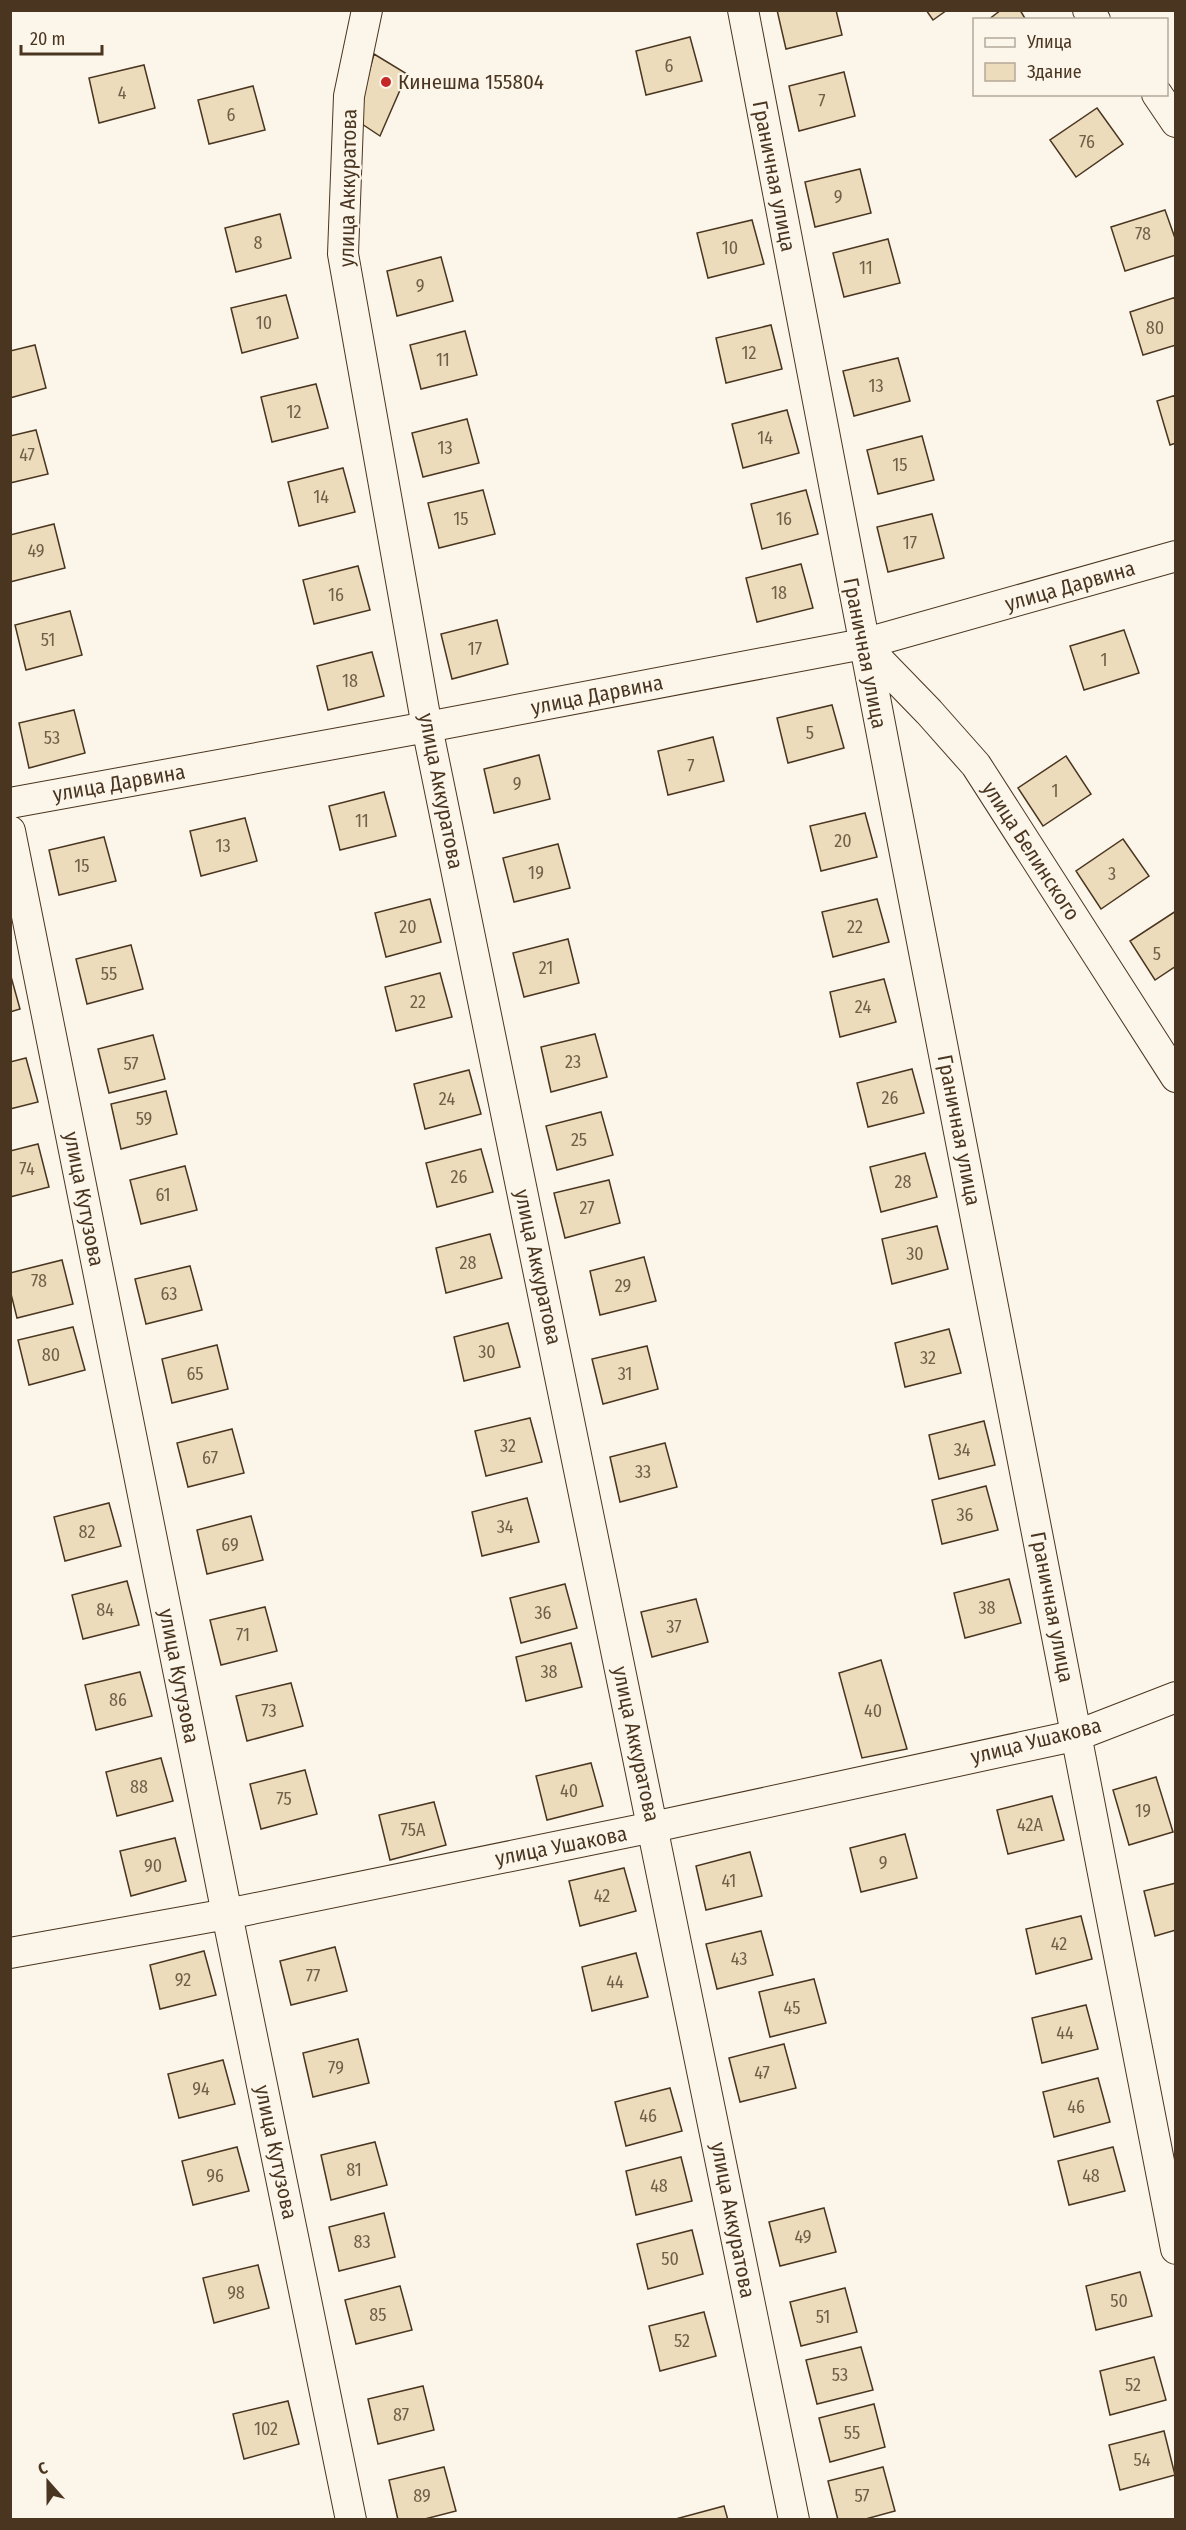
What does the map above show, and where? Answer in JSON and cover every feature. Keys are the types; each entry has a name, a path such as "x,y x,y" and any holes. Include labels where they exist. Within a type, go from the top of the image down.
{"street":[{"name":"улица Аккуратова","path":"367,10 349,96 343,255 428,727 794,2520"},
{"name":"Граничная улица","path":"743,10 863,644 1078,1736 1176,2249"},
{"path":"1158,96 1176,122"},
{"name":"улица Дарвина","path":"10,803 428,727 863,644 1176,556"},
{"name":"улица Белинского","path":"863,644 929,712 976,765 1176,1077"},
{"name":"улица Кутузова","path":"10,831 351,2520"},
{"name":"улица Ушакова","path":"10,1953 227,1914 653,1827 1078,1736 1176,1697"}],"building":[{"path":"777,10 836,10 842,35 786,49"},
{"path":"926,10 947,10 933,20"},
{"path":"1001,10 1020,10 1025,18 991,18"},
{"path":"690,37 702,81 646,95 636,51"},
{"path":"374,54 407,74 380,136 356,120"},
{"path":"144,65 155,108 99,123 89,78"},
{"path":"844,72 855,116 799,131 789,86"},
{"path":"253,86 265,130 209,144 198,100"},
{"path":"1097,108 1123,144 1076,177 1050,140"},
{"path":"860,169 871,213 815,227 805,182"},
{"path":"1165,210 1176,241 1176,255 1125,271 1111,227"},
{"path":"280,214 291,258 236,272 225,228"},
{"path":"752,220 764,264 708,278 697,233"},
{"path":"888,239 900,283 844,297 833,253"},
{"path":"441,257 453,301 397,316 387,271"},
{"path":"286,295 298,338 242,353 231,308"},
{"path":"1176,297 1176,345 1143,355 1130,312"},
{"path":"771,325 782,369 726,383 716,338"},
{"path":"465,331 477,375 421,389 410,345"},
{"path":"35,345 46,388 10,398 10,351"},
{"path":"898,358 910,401 854,416 843,371"},
{"path":"316,384 328,428 272,442 261,397"},
{"path":"1176,395 1176,443 1170,445 1157,401"},
{"path":"787,410 799,453 743,468 732,424"},
{"path":"467,419 479,463 423,477 412,433"},
{"path":"36,430 48,474 10,483 10,436"},
{"path":"922,436 934,480 878,494 867,450"},
{"path":"343,468 355,512 299,526 288,482"},
{"path":"483,490 495,534 439,548 428,503"},
{"path":"806,490 818,534 762,549 751,504"},
{"path":"932,514 944,558 888,572 877,527"},
{"path":"54,524 65,568 10,582 10,535"},
{"path":"801,564 813,608 757,622 746,578"},
{"path":"358,566 370,610 314,624 303,580"},
{"path":"70,611 82,655 26,670 15,625"},
{"path":"497,620 508,664 452,679 441,634"},
{"path":"1124,630 1139,673 1084,690 1070,646"},
{"path":"372,652 384,696 328,710 317,666"},
{"path":"832,705 844,748 788,763 777,718"},
{"path":"74,710 85,753 29,768 19,723"},
{"path":"713,737 724,781 668,795 658,751"},
{"path":"539,755 550,799 494,813 484,769"},
{"path":"1066,756 1091,794 1043,826 1018,788"},
{"path":"384,792 396,836 340,850 329,806"},
{"path":"865,813 877,857 821,871 810,826"},
{"path":"245,818 257,861 201,876 190,831"},
{"path":"104,837 116,881 59,895 49,850"},
{"path":"1123,839 1149,876 1101,909 1076,871"},
{"path":"558,844 570,888 514,902 503,858"},
{"path":"430,899 441,942 386,957 375,913"},
{"path":"877,899 889,942 833,957 822,912"},
{"path":"1176,911 1176,966 1155,980 1130,941"},
{"path":"568,939 579,983 524,997 513,953"},
{"path":"131,945 143,989 87,1004 76,959"},
{"path":"10,973 20,1009 10,1012"},
{"path":"440,973 452,1017 396,1031 385,987"},
{"path":"884,979 896,1022 840,1037 830,992"},
{"path":"595,1034 607,1077 551,1092 541,1047"},
{"path":"153,1035 165,1079 109,1093 98,1049"},
{"path":"26,1058 38,1102 10,1109 10,1062"},
{"path":"912,1069 924,1113 868,1127 857,1083"},
{"path":"469,1070 481,1114 425,1129 414,1084"},
{"path":"166,1091 177,1134 121,1149 111,1104"},
{"path":"601,1112 613,1155 557,1170 546,1126"},
{"path":"38,1144 49,1187 10,1197 10,1151"},
{"path":"481,1149 493,1192 437,1207 426,1163"},
{"path":"925,1153 937,1197 881,1212 870,1167"},
{"path":"185,1166 197,1210 141,1224 130,1180"},
{"path":"609,1180 620,1223 565,1238 554,1193"},
{"path":"937,1226 948,1269 892,1284 882,1239"},
{"path":"490,1234 502,1278 446,1293 436,1248"},
{"path":"644,1257 656,1301 600,1315 590,1271"},
{"path":"62,1260 73,1304 17,1318 10,1290 10,1273"},
{"path":"190,1266 202,1310 146,1324 135,1279"},
{"path":"508,1323 520,1367 464,1381 454,1337"},
{"path":"73,1327 85,1370 29,1385 18,1340"},
{"path":"949,1329 961,1373 905,1387 895,1343"},
{"path":"217,1345 228,1389 172,1403 162,1359"},
{"path":"647,1346 658,1389 603,1404 592,1359"},
{"path":"530,1418 542,1462 486,1476 475,1431"},
{"path":"984,1421 995,1465 939,1479 929,1435"},
{"path":"232,1429 244,1473 188,1487 177,1443"},
{"path":"665,1443 677,1487 620,1502 610,1457"},
{"path":"986,1486 998,1530 942,1544 932,1500"},
{"path":"527,1498 539,1542 482,1556 472,1512"},
{"path":"109,1503 121,1546 65,1561 54,1517"},
{"path":"251,1516 263,1560 207,1574 197,1530"},
{"path":"1009,1579 1021,1623 965,1638 954,1593"},
{"path":"127,1581 139,1625 83,1639 72,1595"},
{"path":"565,1584 577,1628 521,1643 510,1598"},
{"path":"696,1599 708,1642 652,1657 641,1612"},
{"path":"265,1607 277,1651 221,1665 210,1620"},
{"path":"571,1643 582,1687 526,1701 516,1657"},
{"path":"881,1660 907,1749 862,1758 839,1673"},
{"path":"140,1672 152,1716 96,1730 85,1685"},
{"path":"291,1683 303,1726 247,1741 236,1696"},
{"path":"161,1758 173,1801 117,1816 106,1772"},
{"path":"591,1763 603,1806 547,1820 536,1776"},
{"path":"305,1770 317,1814 261,1829 250,1784"},
{"path":"1156,1777 1173,1832 1129,1845 1113,1790"},
{"path":"1052,1796 1064,1840 1008,1854 997,1810"},
{"path":"434,1802 446,1845 390,1860 379,1815"},
{"path":"905,1834 917,1878 861,1892 850,1848"},
{"path":"175,1838 186,1881 131,1896 120,1851"},
{"path":"750,1852 762,1896 706,1910 696,1866"},
{"path":"624,1868 636,1911 580,1926 569,1881"},
{"path":"1176,1883 1176,1930 1155,1936 1144,1891"},
{"path":"1081,1916 1092,1959 1036,1974 1026,1929"},
{"path":"761,1931 773,1975 717,1989 706,1944"},
{"path":"335,1947 347,1991 291,2005 280,1961"},
{"path":"204,1951 216,1995 160,2009 150,1965"},
{"path":"636,1953 648,1997 592,2011 582,1967"},
{"path":"814,1979 826,2023 770,2037 759,1992"},
{"path":"1086,2005 1098,2049 1042,2063 1032,2018"},
{"path":"358,2039 369,2083 313,2097 303,2053"},
{"path":"784,2044 796,2088 740,2102 729,2058"},
{"path":"223,2060 235,2104 179,2118 168,2074"},
{"path":"1098,2078 1110,2122 1054,2137 1043,2092"},
{"path":"670,2088 682,2131 626,2146 615,2102"},
{"path":"375,2142 387,2185 331,2200 321,2155"},
{"path":"237,2147 249,2191 193,2205 182,2161"},
{"path":"1113,2147 1125,2191 1069,2205 1058,2161"},
{"path":"681,2157 692,2201 636,2215 626,2171"},
{"path":"824,2208 836,2252 780,2266 769,2222"},
{"path":"384,2213 395,2257 339,2271 329,2227"},
{"path":"692,2230 703,2274 648,2289 637,2244"},
{"path":"258,2265 269,2308 214,2323 203,2278"},
{"path":"1140,2272 1152,2316 1096,2330 1086,2286"},
{"path":"400,2286 412,2330 356,2344 345,2300"},
{"path":"845,2288 857,2332 801,2346 790,2302"},
{"path":"704,2312 716,2356 660,2371 649,2326"},
{"path":"861,2347 873,2390 817,2404 806,2360"},
{"path":"1154,2357 1166,2400 1110,2415 1100,2371"},
{"path":"423,2386 434,2430 378,2444 368,2399"},
{"path":"288,2401 299,2444 244,2459 233,2414"},
{"path":"874,2404 885,2447 830,2462 819,2418"},
{"path":"1164,2431 1175,2475 1120,2490 1109,2445"},
{"path":"444,2467 456,2511 421,2520 398,2520 389,2480"},
{"path":"883,2467 895,2511 862,2520 838,2520 828,2481"},
{"path":"724,2506 728,2520 672,2520"}],"place":[{"name":"Кинешма 155804","path":"386,82"}]}
